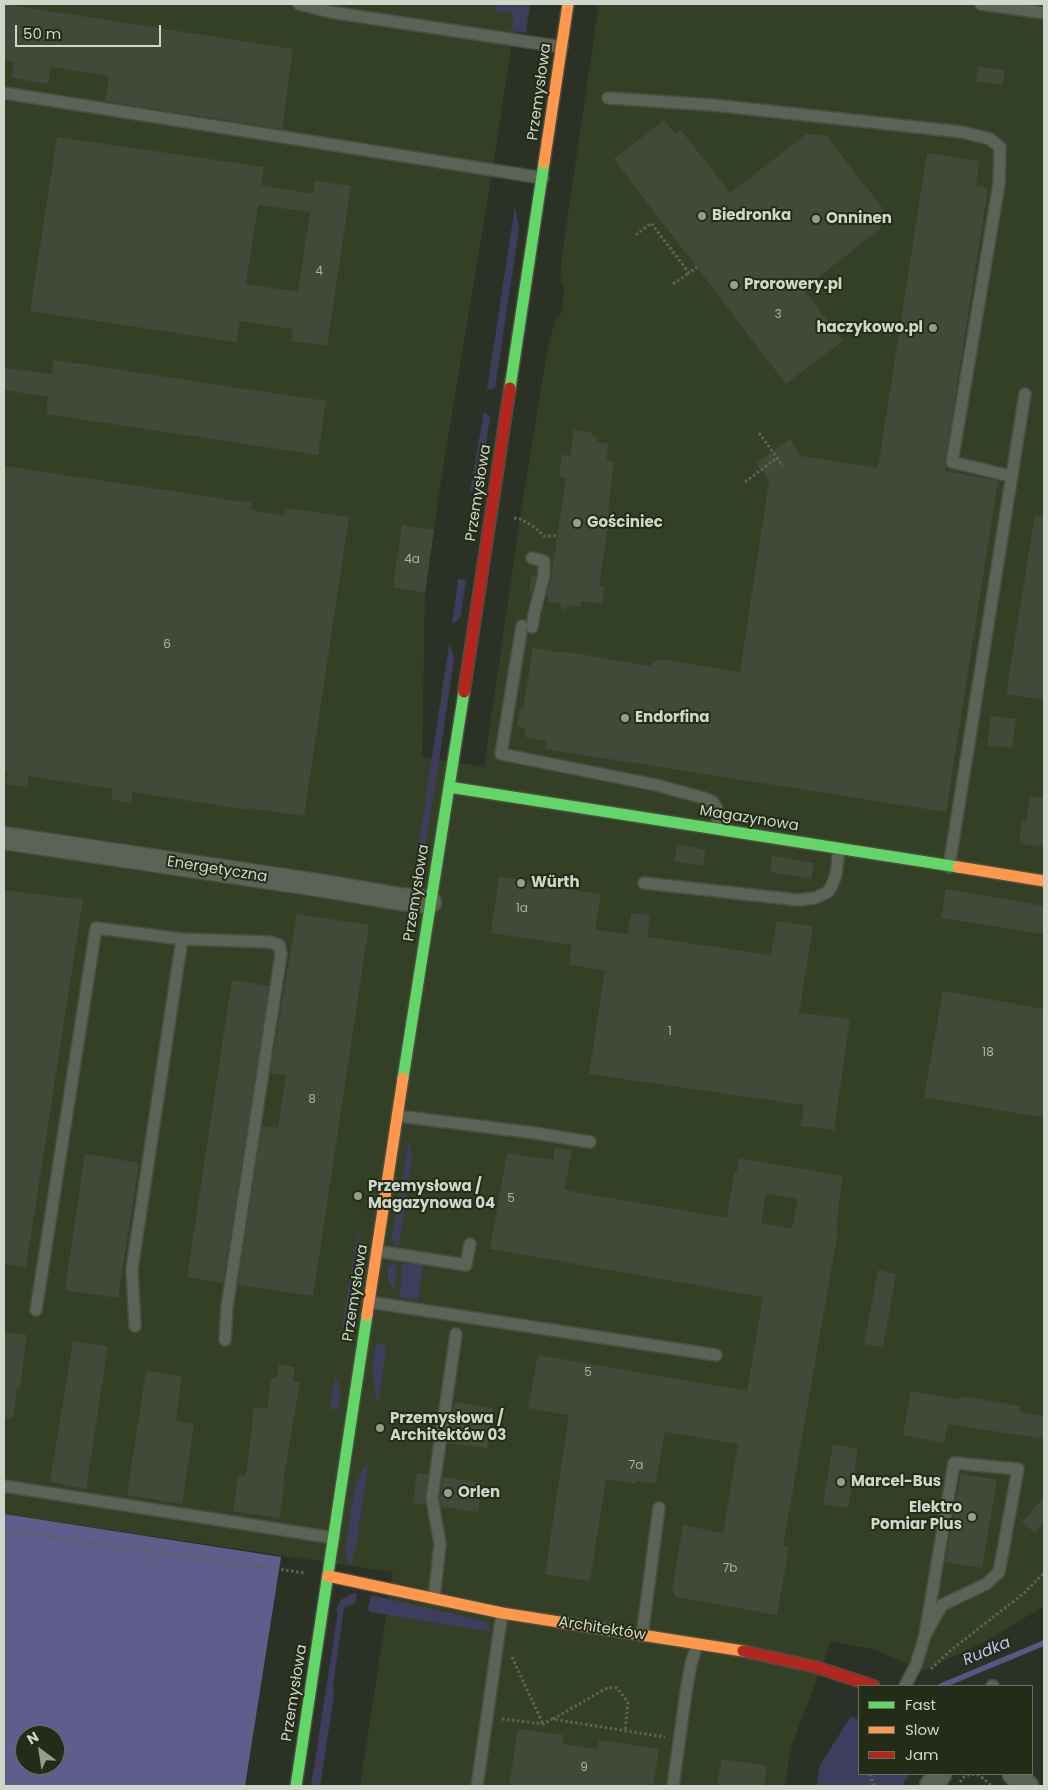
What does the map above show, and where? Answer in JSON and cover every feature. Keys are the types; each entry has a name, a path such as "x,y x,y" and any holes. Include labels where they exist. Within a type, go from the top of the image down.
{"street":[{"name":"Przemysłowa","path":"296,1786 568,4"},
{"name":"Magazynowa","path":"449,787 1044,881"},
{"name":"Energetyczna","path":"4,838 430,902"},
{"name":"Architektów","path":"328,1576 502,1613 750,1652 799,1662 871,1685"},
{"path":"931,1786 939,1775"},
{"path":"1015,1775 1027,1786"}],"lane":[{"path":"299,4 330,12 562,47"},
{"path":"981,4 1044,13"},
{"path":"4,93 542,178"},
{"path":"608,98 713,105 962,132 990,139 1000,147 998,184 952,462 1010,476"},
{"path":"949,866 1024,394"},
{"path":"532,558 544,561 544,575 534,614 527,627 501,754 656,785 704,798 713,802 717,809 718,829"},
{"path":"644,883 798,900 815,898 828,892 832,885 836,874 840,849"},
{"path":"36,1310 96,928 182,939 270,942 279,945 281,954 224,1340"},
{"path":"136,1326 132,1270 182,939"},
{"path":"398,1116 535,1133 590,1142"},
{"path":"377,1251 466,1265 470,1244"},
{"path":"370,1302 716,1355"},
{"path":"434,1599 440,1544 432,1498 456,1334"},
{"path":"906,1685 916,1665 924,1635 954,1463 1018,1469 999,1572 986,1584 942,1606 924,1635"},
{"path":"4,1486 334,1538"},
{"path":"642,1636 659,1508"},
{"path":"477,1786 502,1613"},
{"path":"673,1786 691,1664 697,1645"}],"path":[{"path":"636,235 651,223 689,273"},
{"path":"673,284 697,267"},
{"path":"759,433 783,466"},
{"path":"745,482 778,458"},
{"path":"492,511 520,519 533,526 544,536 558,536"},
{"path":"4,1530 328,1576"},
{"path":"925,1674 951,1650 1023,1594 1044,1573"},
{"path":"498,1636 510,1654 544,1724"},
{"path":"487,1718 544,1724 605,1689 614,1687 617,1688 628,1702 625,1731"},
{"path":"552,1720 680,1739"},
{"path":"958,1786 964,1777 969,1775"},
{"path":"979,1775 992,1786"}],"shaded area":[{"path":"4,4 518,4 439,493 425,593 422,757 484,767 520,519 547,351 555,320 561,314 565,288 560,282 562,255 599,4 1044,4 1044,1606 988,1640 923,1671 876,1650 831,1641 791,1747 785,1786 360,1786 393,1572 4,1514"},
{"path":"496,4 530,4 526,33 512,31 513,13 494,11"},
{"path":"515,206 519,229 495,388 487,390"},
{"path":"484,411 490,417 481,478 478,486 470,493"},
{"path":"458,579 466,580 461,615 452,624"},
{"path":"449,645 454,659 439,761 423,858 420,867 414,875"},
{"path":"410,1133 409,1140 412,1159 399,1247 395,1245 392,1238"},
{"path":"358,1231 363,1257 352,1327 342,1326"},
{"path":"397,1262 394,1291 388,1279 388,1267"},
{"path":"402,1263 423,1267 418,1300 400,1296"},
{"path":"376,1344 387,1345 379,1399 376,1399 373,1373"},
{"path":"335,1378 339,1384 340,1393 338,1410 330,1409"},
{"path":"365,1464 368,1465 356,1546 351,1565 346,1557 346,1545 355,1486"},
{"path":"4,1514 281,1557 245,1786 4,1786"},
{"path":"357,1593 355,1603 344,1608 333,1686 334,1695 320,1786 311,1786 338,1612 336,1611 341,1600"},
{"path":"371,1595 484,1621 489,1626 491,1632 370,1612 368,1608"},
{"path":"851,1716 858,1720 858,1775 908,1775 902,1786 817,1786 820,1765"}],"building":[{"path":"4,4 293,49 282,129 105,101 109,76 51,67 48,84 12,78 14,62 4,60"},
{"path":"978,66 1005,70 1002,85 976,81"},
{"path":"664,120 675,134 681,130 730,193 807,134 827,136 883,209 880,229 803,289 843,341 786,384 614,159"},
{"path":"57,137 264,167 261,185 313,194 315,181 351,186 327,346 291,341 293,329 240,321 236,342 30,311","holes":["258,205 310,212 298,292 246,284"]},
{"path":"927,153 979,161 976,186 988,188 945,461 945,471 998,481 946,812 545,749 547,741 525,737 525,728 517,726 520,708 523,709 533,648 649,666 659,659 740,672 769,481 756,463 790,439 801,456 878,468"},
{"path":"54,360 326,401 318,455 46,414 48,397 4,390 4,368 52,374"},
{"name":"Gościniec","path":"574,430 592,433 592,436 597,437 597,442 609,444 606,461 614,462 608,512 610,513 599,586 605,587 602,604 582,601 581,607 570,605 564,610 558,603 548,602 548,596 546,596 551,579 566,478 559,477 562,455 570,456"},
{"path":"4,466 252,503 251,510 284,516 285,508 349,517 304,816 249,808 249,810 133,792 131,803 111,799 113,789 29,776 27,787 6,784 8,773 4,773"},
{"path":"1035,515 1044,516 1044,700 1006,694"},
{"path":"402,525 434,530 425,593 393,587"},
{"path":"532,576 536,576 531,594 529,593"},
{"path":"991,716 1016,719 1012,748 987,745"},
{"path":"1030,796 1044,798 1044,847 1022,844 1023,842 1019,841 1022,821 1026,822"},
{"path":"677,844 706,850 703,866 674,861"},
{"path":"772,856 814,863 811,879 770,872"},
{"path":"499,877 552,884 552,887 601,894 595,930 628,934 631,913 650,915 647,937 771,955 777,921 813,926 799,1013 850,1019 834,1130 801,1126 804,1105 589,1074 605,970 569,965 572,945 491,933"},
{"path":"946,889 1044,906 1044,934 941,918"},
{"path":"4,890 83,899 26,1267 4,1264"},
{"path":"297,914 369,925 313,1296 238,1285 262,1126 278,1128 286,1075 270,1073"},
{"path":"232,980 269,986 223,1283 187,1277"},
{"path":"943,991 1044,1009 1044,1118 924,1097"},
{"path":"555,1148 572,1151 564,1190 727,1218 734,1172 737,1172 739,1158 843,1176 838,1208 836,1231 838,1231 783,1546 789,1547 777,1615 676,1597 672,1591 683,1525 723,1533 738,1444 665,1432 655,1484 637,1481 636,1484 606,1479 590,1581 545,1574 569,1415 528,1408 538,1355 747,1391 763,1297 490,1249 507,1153 553,1160","holes":["766,1193 798,1199 792,1229 761,1223"]},
{"path":"85,1154 139,1163 118,1298 65,1290"},
{"path":"878,1270 896,1274 883,1347 864,1344"},
{"path":"4,1332 27,1335 20,1389 17,1389 13,1418 4,1417"},
{"path":"73,1341 108,1346 86,1489 50,1482"},
{"path":"279,1364 295,1367 293,1381 300,1382 283,1482 285,1482 279,1518 233,1511 238,1475 246,1476 254,1407 267,1409 271,1378 277,1378"},
{"path":"146,1371 182,1376 176,1421 194,1424 182,1504 127,1495"},
{"path":"911,1391 960,1400 961,1396 1020,1406 1019,1412 1044,1416 1044,1439 948,1424 944,1443 903,1435"},
{"path":"455,1402 493,1408 487,1448 449,1443"},
{"path":"833,1444 858,1449 848,1508 823,1504"},
{"path":"417,1473 428,1474 425,1497 426,1505 413,1503"},
{"path":"961,1474 997,1480 982,1568 945,1562"},
{"path":"443,1477 483,1483 478,1512 441,1507 440,1498"},
{"path":"1044,1497 1044,1523 1035,1533 1022,1522"},
{"path":"518,1729 564,1735 562,1744 598,1749 599,1740 659,1749 653,1786 509,1786"},
{"path":"722,1759 767,1766 764,1786 717,1786"}],"waterway":[{"name":"Rudka","path":"943,1685 1044,1643"}],"traffic: fast":[{"path":"510,388 544,163"},
{"path":"403,1078 464,692"},
{"path":"449,787 958,867"},
{"path":"296,1786 367,1315"}],"traffic: slow":[{"path":"544,163 568,4"},
{"path":"958,867 1044,881"},
{"path":"367,1315 403,1078"},
{"path":"328,1576 502,1613 743,1651"}],"traffic: jam":[{"path":"464,692 510,388"},
{"path":"743,1651 816,1667 871,1685"}],"place":[{"name":"Biedronka","path":"702,216"},
{"name":"Onninen","path":"816,219"},
{"name":"Prorowery.pl","path":"734,285"},
{"name":"haczykowo.pl","path":"933,328"},
{"name":"Gościniec","path":"577,523"},
{"name":"Endorfina","path":"625,718"},
{"name":"Würth","path":"521,883"},
{"name":"Przemysłowa / Magazynowa 04","path":"358,1196"},
{"name":"Przemysłowa / Architektów 03","path":"380,1428"},
{"name":"Marcel-Bus","path":"841,1482"},
{"name":"Orlen","path":"448,1493"},
{"name":"Elektro Pomiar Plus","path":"972,1517"}]}
